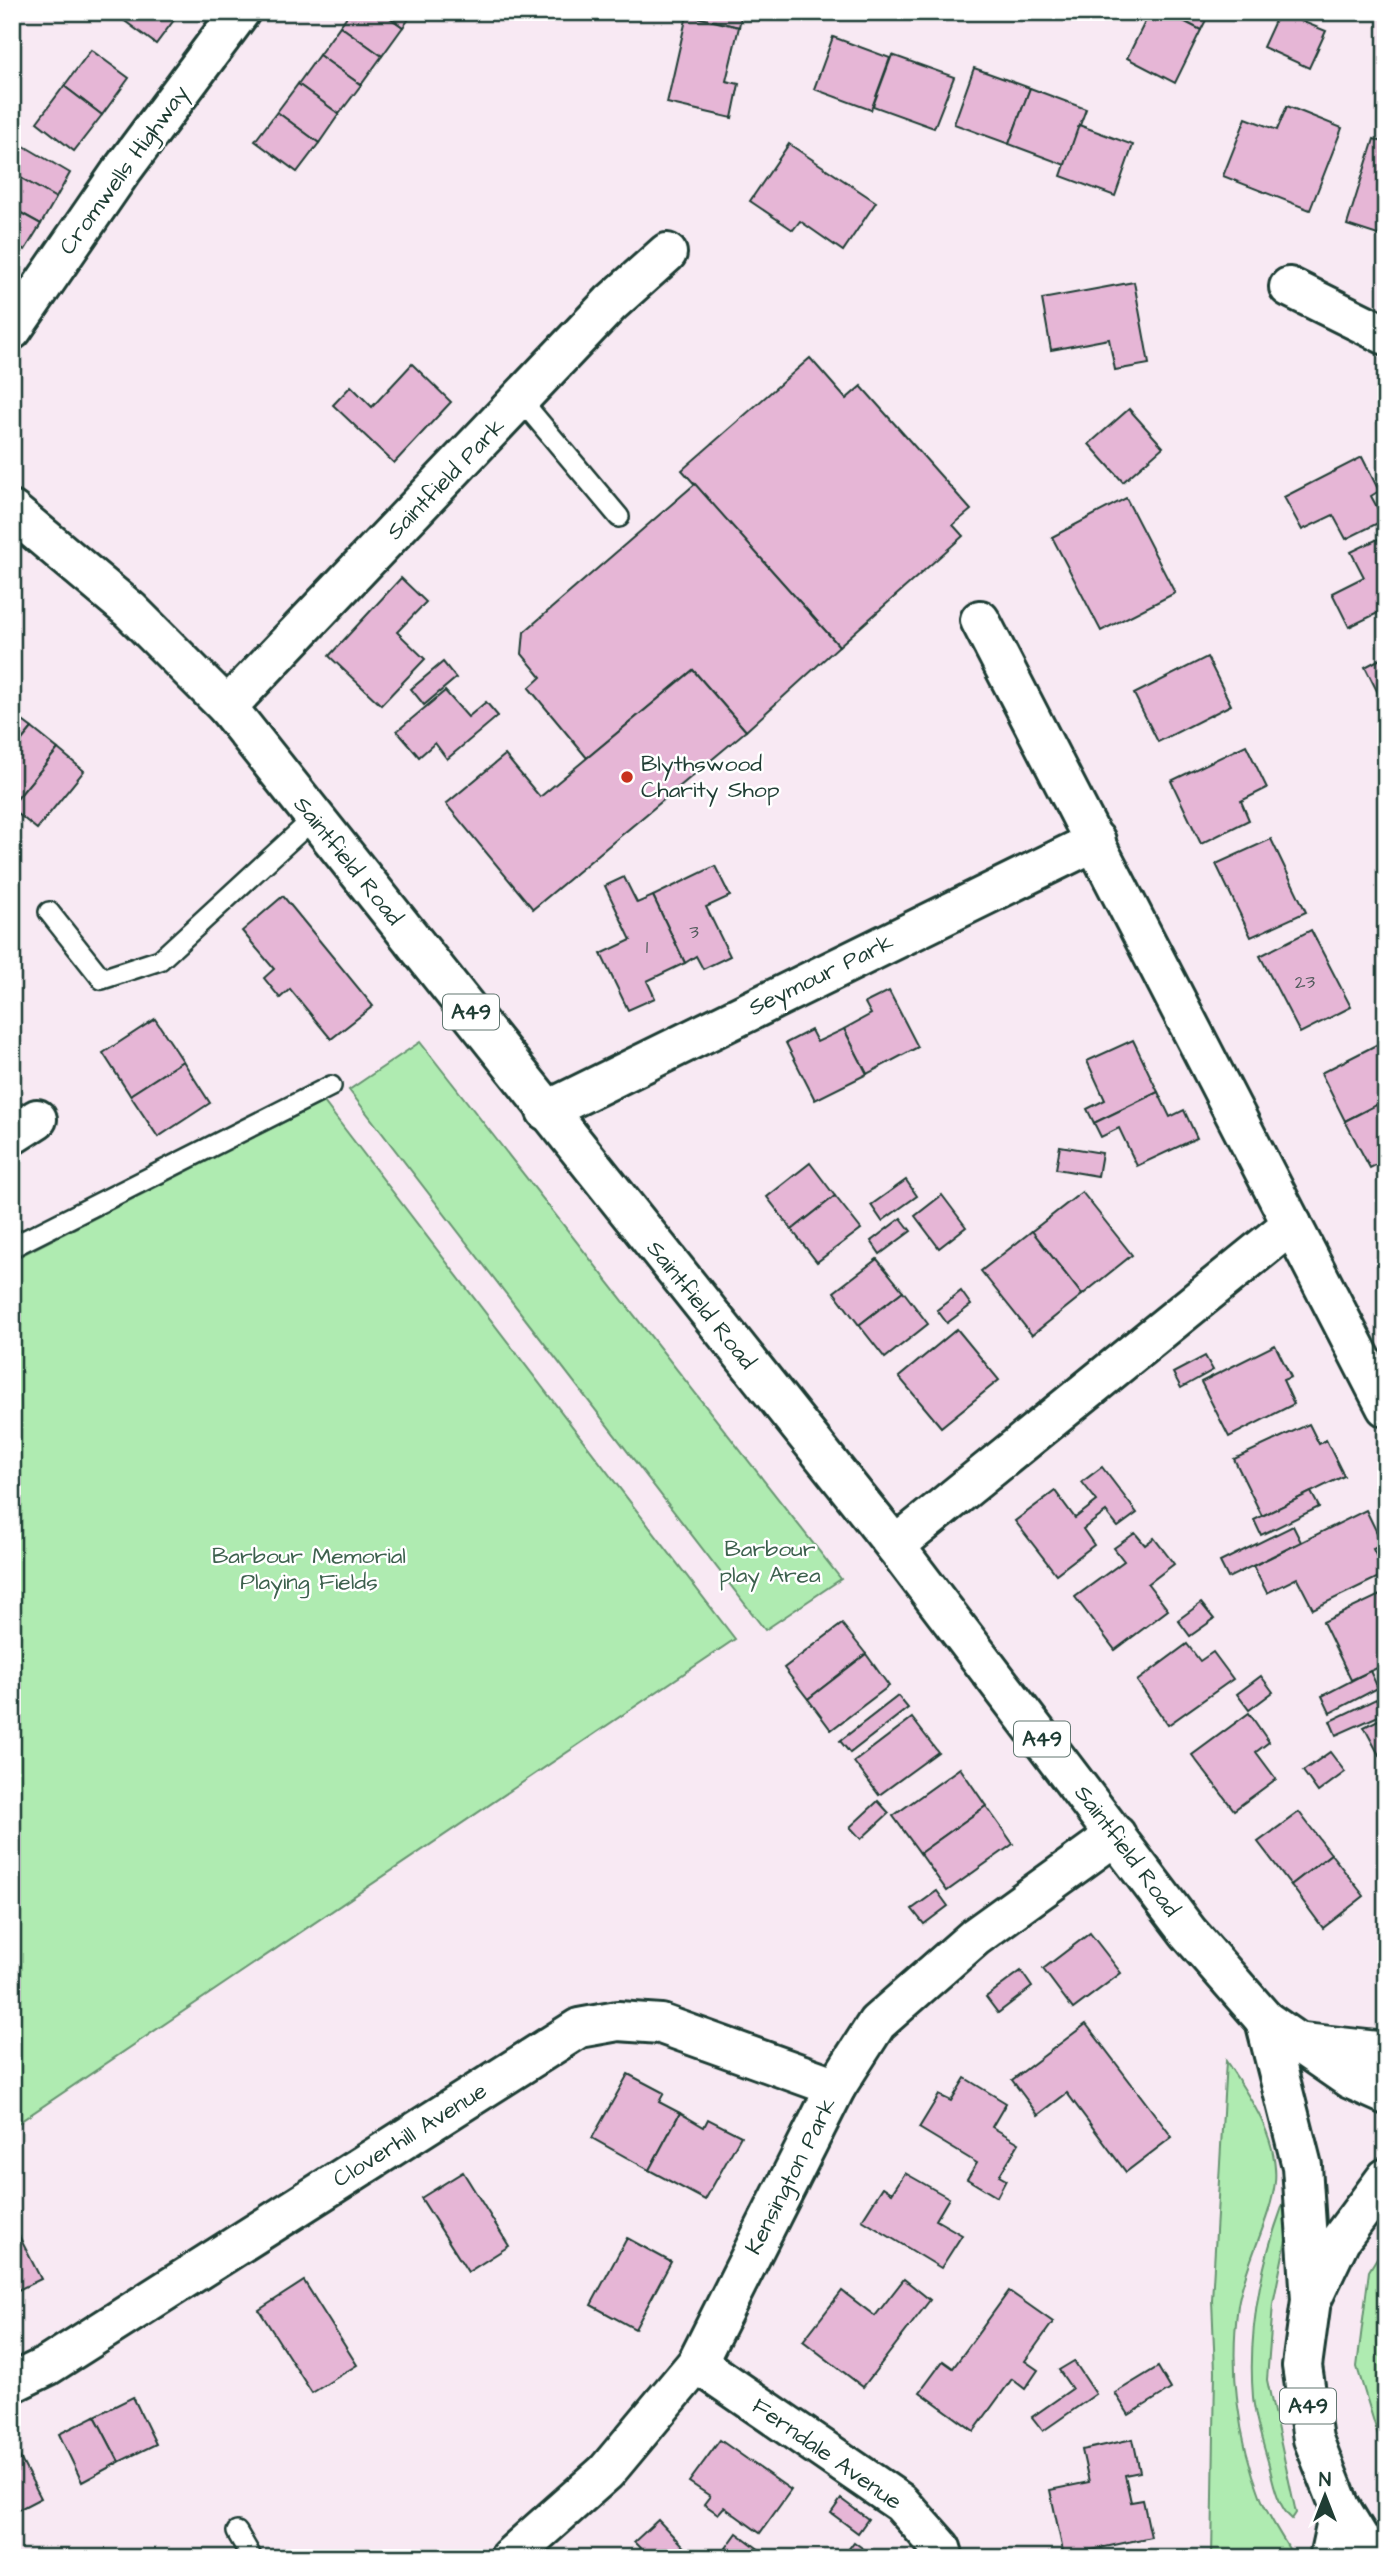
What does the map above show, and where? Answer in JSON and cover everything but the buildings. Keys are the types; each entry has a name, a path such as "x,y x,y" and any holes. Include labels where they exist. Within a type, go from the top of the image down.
{"main road":[{"name":"Cromwells Highway","path":"12,330 120,173 240,12"},
{"name":"Saintfield Park","path":"226,707 522,400 611,303 667,253"},
{"path":"1289,287 1386,335"},
{"name":"Saintfield Road","path":"12,511 130,610 226,707 313,819 468,1007 546,1111 895,1546 1188,1932 1280,2031 1350,2079 1386,2095"},
{"path":"980,620 1386,1408"},
{"name":"Seymour Park","path":"546,1111 1096,841"},
{"path":"895,1546 1292,1224"},
{"name":"Kensington Park","path":"509,2558 607,2472 697,2363 836,2087 877,2023 975,1937 1116,1835"},
{"name":"Cloverhill Avenue","path":"12,2383 47,2366 579,2028 618,2021 661,2024 836,2087"},
{"path":"1280,2031 1386,2052"},
{"name":"A49","path":"1280,2031 1302,2166 1311,2300 1302,2366 1313,2439 1340,2507 1371,2558"},
{"name":"A49","path":"1311,2300 1340,2240 1386,2178"},
{"name":"Ferndale Avenue","path":"697,2363 901,2503 941,2549 944,2558"},
{"path":"1329,2558 1340,2507"}],"lane":[{"path":"522,400 619,517"},
{"path":"49,912 102,979 160,960 313,819"},
{"path":"12,1247 331,1086"},
{"path":"237,2532 252,2558"}],"green space":[{"name":"Barbour play Area","path":"420,1042 841,1579 765,1630 349,1090"},
{"name":"Barbour Memorial Playing Fields","path":"324,1102 735,1639 12,2127 12,1260"},
{"path":"1226,2061 1261,2118 1275,2166 1273,2196 1238,2305 1235,2378 1246,2452 1261,2498 1289,2549 1289,2558 1212,2558 1215,2371 1212,2300"},
{"path":"1292,2182 1290,2220 1273,2304 1267,2380 1296,2513 1292,2519 1280,2501 1272,2479 1255,2414 1252,2370 1255,2315 1260,2287 1273,2233"},
{"path":"1386,2243 1386,2461 1357,2367 1369,2271"}],"place":[{"name":"Blythswood Charity Shop","path":"627,777"}]}
